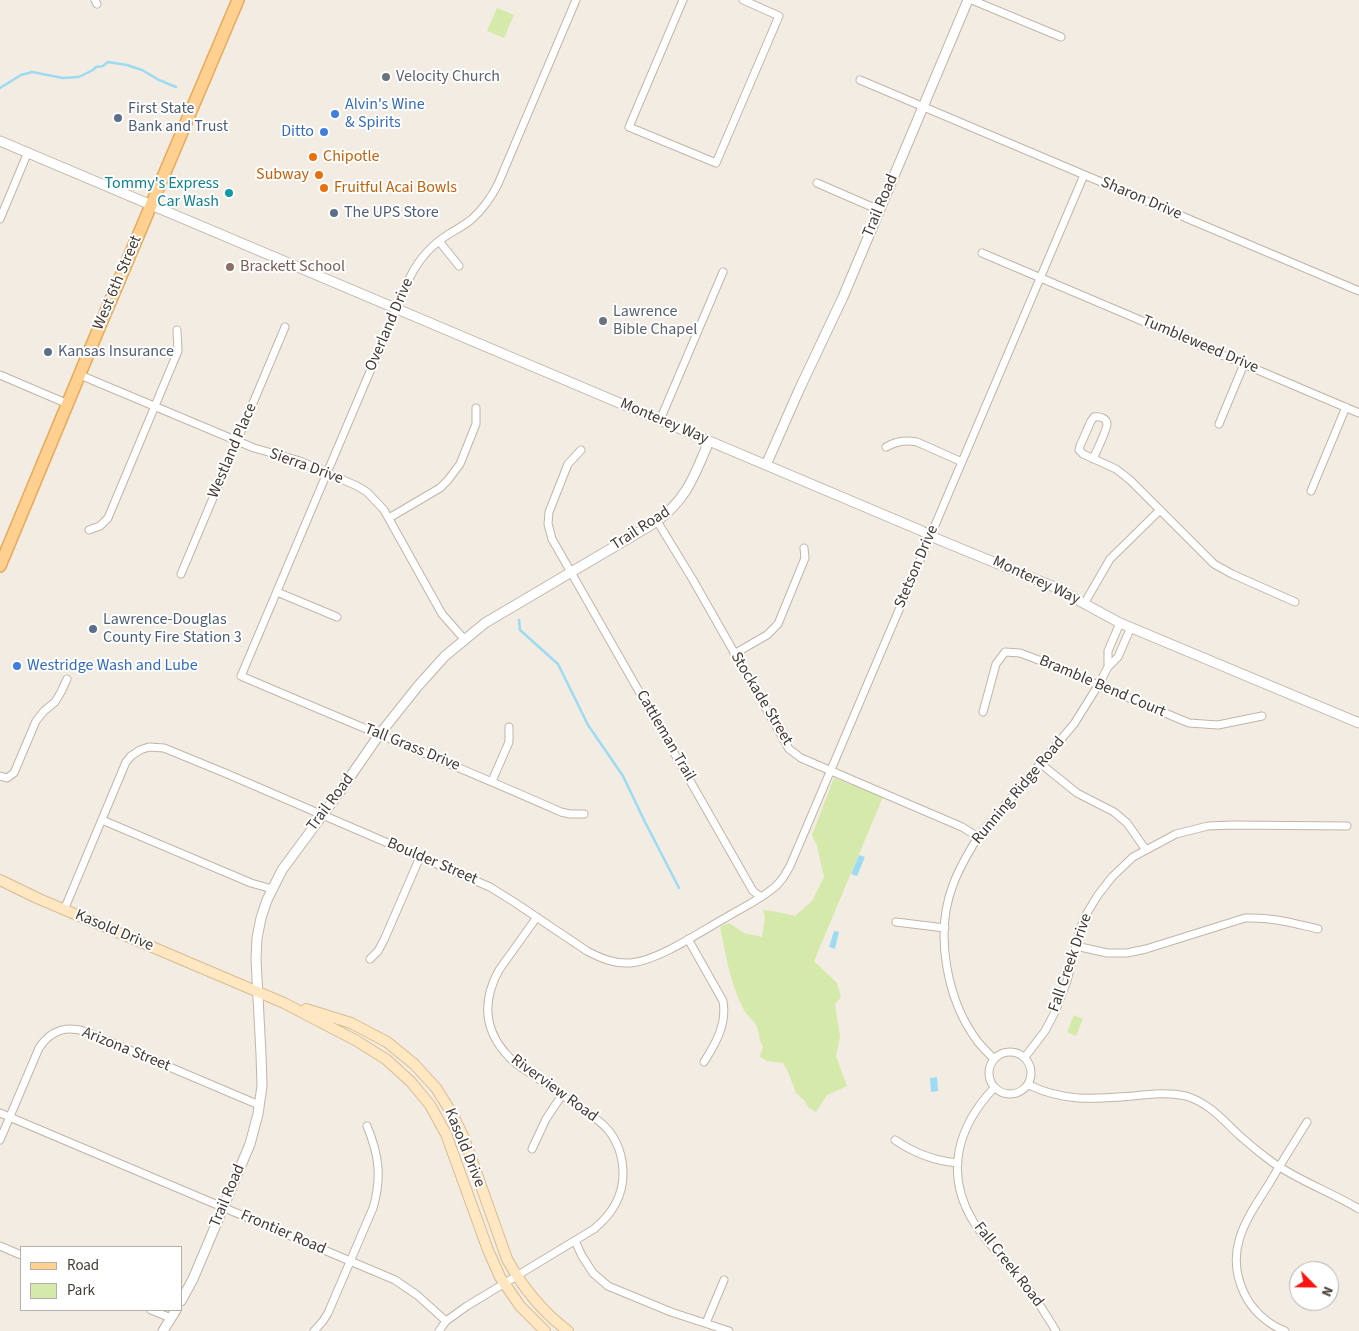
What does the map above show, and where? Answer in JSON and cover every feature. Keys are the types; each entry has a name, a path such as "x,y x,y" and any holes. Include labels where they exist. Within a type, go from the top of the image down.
{"main road":[{"name":"West 6th Street","path":"0,566 238,0"},
{"name":"Kasold Drive","path":"0,880 64,910 284,1003 344,1034 387,1060 421,1093 437,1116 446,1134 488,1250 504,1283 520,1306 545,1331"},
{"name":"Kasold Drive","path":"284,1003 337,1018 364,1029 387,1042 408,1058 424,1074 441,1095 464,1138 507,1259 516,1276 540,1307 568,1331"}],"street":[{"name":"Overland Drive","path":"241,676 416,266 428,250 438,241 473,218 491,197 576,0"},
{"path":"683,0 629,126 716,164 779,16 743,0"},
{"name":"Trail Road","path":"766,465 798,390 843,297 968,0"},
{"path":"972,0 1061,37"},
{"name":"Sharon Drive","path":"860,80 1359,291"},
{"name":"Monterey Way","path":"0,140 709,440 930,536 1052,586 1120,623 1359,723"},
{"path":"0,219 28,152"},
{"name":"Stetson Drive","path":"712,926 761,897 777,885 790,866 1084,176"},
{"path":"817,183 879,210"},
{"path":"438,241 459,266"},
{"name":"Tumbleweed Drive","path":"982,253 1359,413"},
{"path":"660,420 723,272"},
{"name":"Westland Place","path":"181,574 285,327"},
{"path":"89,530 100,526 108,518 178,351 177,330"},
{"path":"1219,424 1244,364"},
{"path":"0,375 68,404"},
{"name":"Sierra Drive","path":"80,375 237,442 300,461 367,492 376,500 389,518 442,614 464,639"},
{"path":"1311,491 1346,407"},
{"path":"389,518 440,488 448,480 460,464 476,424 476,408"},
{"path":"1093,459 1107,424 1106,420 1098,416 1090,421 1080,446 1083,454 1093,459 1116,469 1130,480 1214,564 1232,574 1296,602"},
{"name":"Trail Road","path":"182,1299 193,1279 255,1128 262,1072 256,960 257,938 261,918 272,889 282,870 342,790 379,735 433,668 464,639 485,623 657,521 673,509 692,481 709,440"},
{"path":"886,447 893,443 909,440 962,462"},
{"name":"Cattleman Trail","path":"581,450 568,464 548,516 552,539 753,891 761,897"},
{"path":"1084,604 1110,559 1160,510"},
{"name":"Stockade Street","path":"657,521 693,580 789,749 801,758 962,827 978,837"},
{"path":"734,654 767,635 778,624 805,558 804,548"},
{"path":"277,592 337,618"},
{"name":"Running Ridge Road","path":"1108,667 1108,651 1120,623"},
{"name":"Running Ridge Road","path":"994,1059 979,1043 970,1029 954,996 945,957 945,928 952,886 965,858 978,837 1074,724 1108,667 1118,657 1131,627"},
{"name":"Bramble Bend Court","path":"983,712 996,664 1005,652 1020,653 1036,659 1189,723 1218,725 1262,716"},
{"name":"Tall Grass Drive","path":"241,676 492,781 561,812 584,814"},
{"path":"0,776 7,778 14,773 36,721 55,702 67,679"},
{"path":"492,781 509,742 508,727"},
{"name":"Boulder Street","path":"102,820 126,762 131,756 149,747 164,748 490,887 587,951 605,960 620,963 644,961 712,926"},
{"path":"1040,764 1077,793 1114,812 1127,823 1146,850"},
{"path":"64,910 102,820 251,883 272,889"},
{"name":"Fall Creek Drive","path":"1025,1058 1045,1031 1055,1012 1067,981 1080,929 1087,913 1112,877 1133,857 1176,834 1208,826 1347,826"},
{"path":"370,959 378,951 384,940 420,857"},
{"name":"Riverview Road","path":"439,1331 446,1322 467,1306 594,1229 612,1212 621,1193 623,1167 619,1148 610,1132 596,1119 510,1058 495,1038 488,1024 488,1004 494,979 537,917"},
{"path":"1076,946 1107,953 1127,953 1146,949 1245,918 1262,917 1281,920 1318,930"},
{"path":"896,922 945,928"},
{"path":"688,939 723,1001 721,1029 714,1046 704,1062"},
{"name":"Arizona Street","path":"0,1140 39,1048 53,1033 69,1028 87,1032 259,1105"},
{"path":"1006,1052 1013,1052 1025,1058 1030,1063 1032,1078 1024,1090 1019,1094 1005,1095 994,1088 989,1070 994,1059 1006,1052"},
{"path":"1029,1085 1056,1095 1086,1099 1162,1093 1187,1096 1218,1113 1255,1149 1279,1167 1359,1209"},
{"name":"Fall Creek Road","path":"994,1088 976,1109 961,1143 958,1163 960,1189 972,1219 980,1231 1031,1292 1056,1331"},
{"path":"532,1149 546,1119 562,1095"},
{"name":"Frontier Road","path":"0,1113 395,1280 407,1287 446,1322"},
{"path":"1285,1331 1269,1323 1253,1308 1246,1298 1241,1286 1236,1263 1236,1250 1242,1229 1307,1122"},
{"path":"314,1331 324,1321 328,1313 372,1208 378,1185 378,1160 367,1126"},
{"path":"894,1140 918,1154 958,1163"},
{"path":"575,1241 593,1273 608,1286 671,1312 729,1331"},
{"path":"0,1246 20,1255"},
{"path":"706,1323 724,1280"},
{"path":"154,1311 171,1318"},
{"path":"163,1331 175,1311"}],"green space":[{"path":"497,8 514,15 504,38 487,31"},
{"path":"834,778 883,797 814,961 837,983 841,997 835,1004 840,1037 836,1056 847,1086 827,1095 816,1112 809,1108 796,1093 783,1063 767,1061 760,1057 763,1047 755,1023 744,1010 735,990 720,927 729,923 744,933 762,937 765,917 763,910 795,916 812,901 824,877 817,846 812,835"},
{"path":"1074,1015 1083,1019 1076,1036 1067,1032"}],"water":[{"path":"859,855 865,857 857,876 851,874"},
{"path":"834,931 839,932 835,949 829,947"},
{"path":"937,1077 938,1091 931,1092 930,1078"}],"waterway":[{"path":"0,88 21,75 32,72 63,78 79,77 108,62 142,70 176,87"},
{"path":"519,620 520,630 558,664 588,725 623,776 679,888"}],"place":[{"name":"Velocity Church","path":"386,77"},
{"name":"Alvin's Wine & Spirits","path":"335,114"},
{"name":"First State Bank and Trust","path":"118,118"},
{"name":"Ditto","path":"324,132"},
{"name":"Chipotle","path":"313,157"},
{"name":"Subway","path":"319,175"},
{"name":"Fruitful Acai Bowls","path":"324,188"},
{"name":"Tommy's Express Car Wash","path":"229,193"},
{"name":"The UPS Store","path":"334,213"},
{"name":"Brackett School","path":"230,267"},
{"name":"Lawrence Bible Chapel","path":"603,321"},
{"name":"Kansas Insurance","path":"48,352"},
{"name":"Lawrence-Douglas County Fire Station 3","path":"93,629"},
{"name":"Westridge Wash and Lube","path":"17,666"}]}
